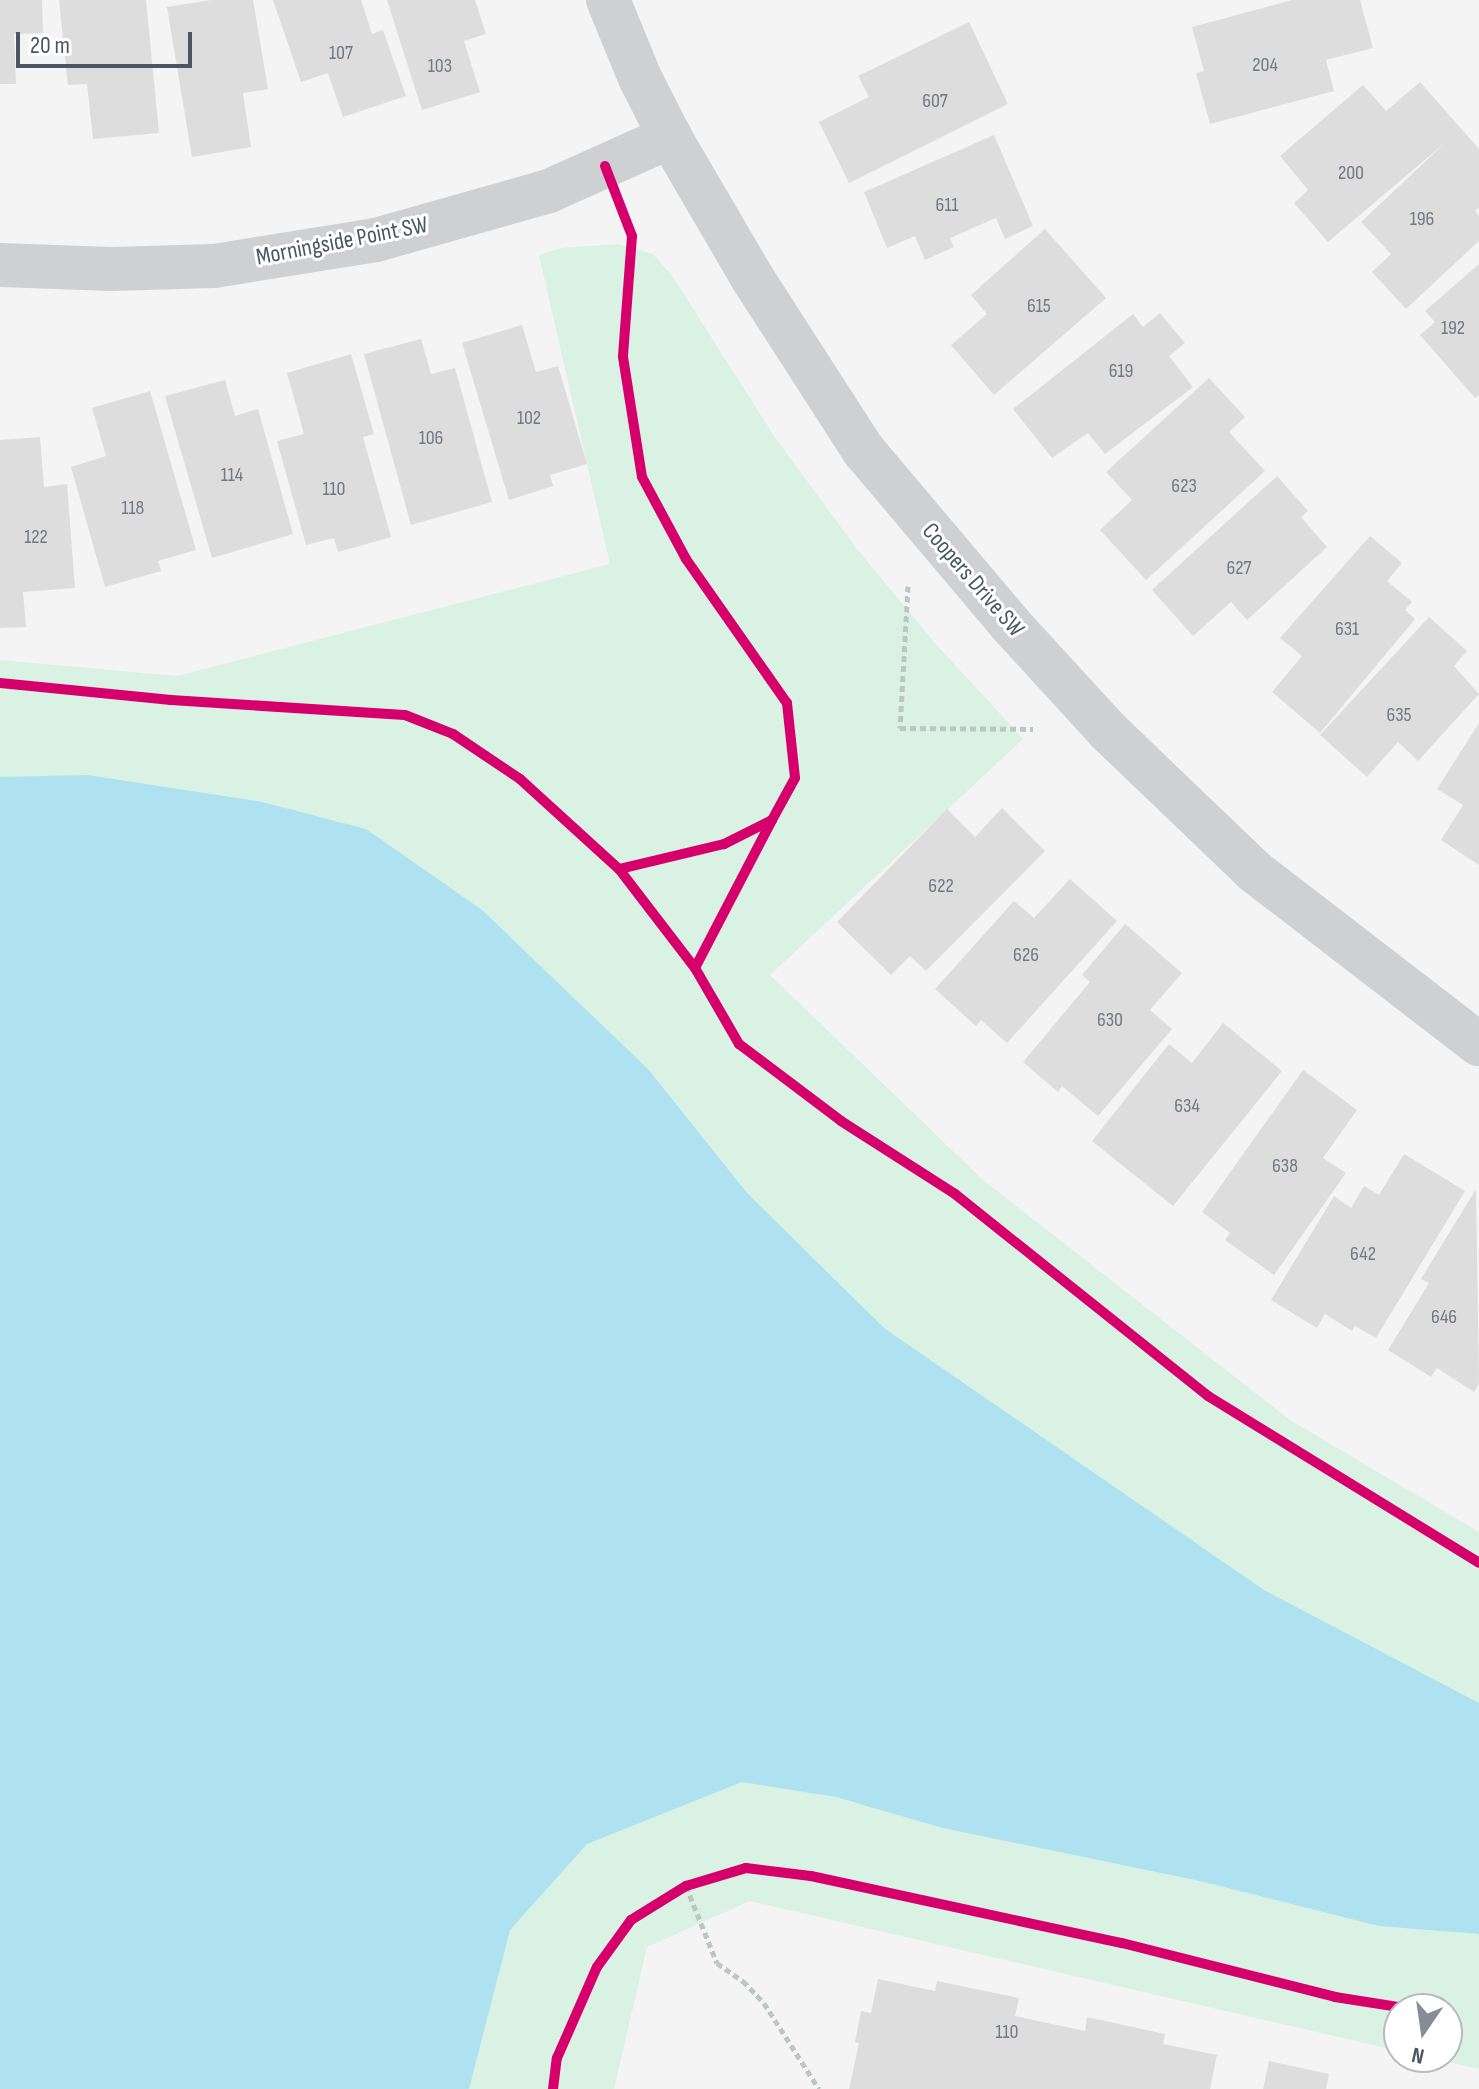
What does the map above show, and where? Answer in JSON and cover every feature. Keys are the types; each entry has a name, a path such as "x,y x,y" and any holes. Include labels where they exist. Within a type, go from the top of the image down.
{"street":[{"name":"Coopers Drive SW","path":"608,0 640,78 670,137 753,279 864,451 913,510 1107,730 1254,871 1479,1044"},
{"name":"Morningside Point SW","path":"0,265 111,269 214,266 376,240 549,191 670,137"}],"path":[{"path":"913,510 900,728 1107,730"},
{"path":"675,1892 701,1881"},
{"path":"686,1886 717,1963 743,1981 764,2003 819,2089"}],"green space":[{"path":"618,244 653,254 673,277 774,436 857,549 934,642 1023,739 770,975 983,1180 1290,1420 1479,1532 1479,2069 1463,2065 1463,1993 1383,1993 1383,2047 750,1901 647,1947 614,2089 0,2089 0,660 177,676 610,564 539,255 561,248"}],"water":[{"path":"87,775 262,802 366,829 482,910 648,1069 747,1193 884,1328 1264,1590 1479,1703 1479,1934 1379,1926 1200,1881 943,1828 836,1797 742,1782 587,1844 510,1930 469,2089 0,2089 0,777"}],"building":[{"path":"0,0 42,0 43,33 14,34 16,84 0,84"},
{"path":"59,0 146,0 159,133 93,139 87,84 68,85"},
{"path":"211,0 253,0 268,89 243,93 251,147 192,157 167,7"},
{"path":"273,0 361,0 372,34 383,30 406,96 343,117 328,73 301,82"},
{"path":"387,0 475,0 486,34 464,41 480,92 422,110"},
{"path":"1292,0 1360,0 1373,48 1326,60 1334,91 1210,124 1196,73 1204,71 1192,27"},
{"path":"969,22 1008,104 849,183 819,122 869,97 858,76"},
{"path":"1420,82 1479,149 1479,208 1475,211 1479,216 1479,241 1406,309 1372,272 1391,254 1361,222 1446,142 1328,242 1294,203 1308,190 1280,156 1363,85 1386,111"},
{"path":"994,135 1033,226 1005,239 996,218 950,238 954,247 925,260 915,236 887,248 864,192"},
{"path":"1045,229 1106,298 994,395 951,345 987,314 971,295"},
{"path":"1479,264 1479,395 1475,398 1420,335 1435,322 1425,311"},
{"path":"1160,313 1185,343 1169,356 1193,387 1105,454 1088,433 1052,458 1013,409 1133,314 1143,327"},
{"path":"522,325 536,372 558,366 587,464 550,475 553,486 509,500 462,343"},
{"path":"421,339 431,374 455,368 492,502 411,525 364,354"},
{"path":"351,354 374,434 363,437 391,537 338,552 334,538 306,545 277,441 304,434 287,373"},
{"path":"1209,378 1245,417 1229,432 1265,471 1146,580 1100,530 1132,500 1106,472"},
{"path":"225,380 235,416 258,409 293,534 212,558 165,396"},
{"path":"150,391 196,550 158,561 161,571 105,587 71,467 106,456 92,408"},
{"path":"40,437 44,487 67,484 75,588 23,592 26,627 0,628 0,440"},
{"path":"1277,476 1308,511 1301,517 1327,547 1247,620 1231,602 1193,636 1152,590"},
{"path":"1370,536 1402,563 1387,581 1412,602 1405,610 1415,619 1320,733 1272,692 1302,656 1280,638"},
{"path":"1429,617 1467,651 1454,666 1479,694 1418,761 1398,742 1367,777 1320,735"},
{"path":"1479,723 1479,865 1441,840 1463,805 1437,789"},
{"path":"1002,808 1045,851 926,971 910,956 891,975 837,922 947,809 975,837"},
{"path":"1070,879 1117,921 1007,1043 981,1020 976,1026 935,989 1014,901 1034,918"},
{"path":"1125,924 1182,973 1150,1010 1172,1029 1098,1116 1062,1086 1058,1092 1023,1062 1090,982 1082,975"},
{"path":"1223,1023 1282,1071 1173,1206 1092,1141 1169,1044 1192,1063"},
{"path":"1303,1070 1357,1110 1323,1158 1346,1173 1274,1275 1225,1240 1230,1233 1202,1212"},
{"path":"1404,1154 1465,1191 1376,1338 1355,1326 1352,1331 1325,1314 1317,1328 1271,1300 1334,1196 1351,1208 1364,1186 1379,1195"},
{"path":"1476,1189 1479,1384 1474,1392 1437,1368 1431,1377 1388,1350 1429,1283 1421,1279"},
{"path":"878,1979 935,1991 937,1981 1019,1998 1015,2016 1085,2031 1087,2017 1165,2034 1163,2044 1217,2055 1210,2089 849,2089 859,2043 855,2042 861,2011 871,2013"},
{"path":"1269,2061 1329,2074 1326,2089 1263,2089"}],"cycle path":[{"path":"605,166 632,236 623,357 642,477 686,559 787,703 795,778 772,820 724,844 619,869"},
{"path":"0,683 171,700 405,715 453,734 520,779 619,869 695,968 739,1044 841,1121 955,1194 1208,1396 1479,1563"},
{"path":"695,968 772,820"},
{"path":"553,2089 557,2058 597,1967 631,1920 686,1886 746,1868 811,1876 1122,1943 1335,1997 1383,2004"}]}
